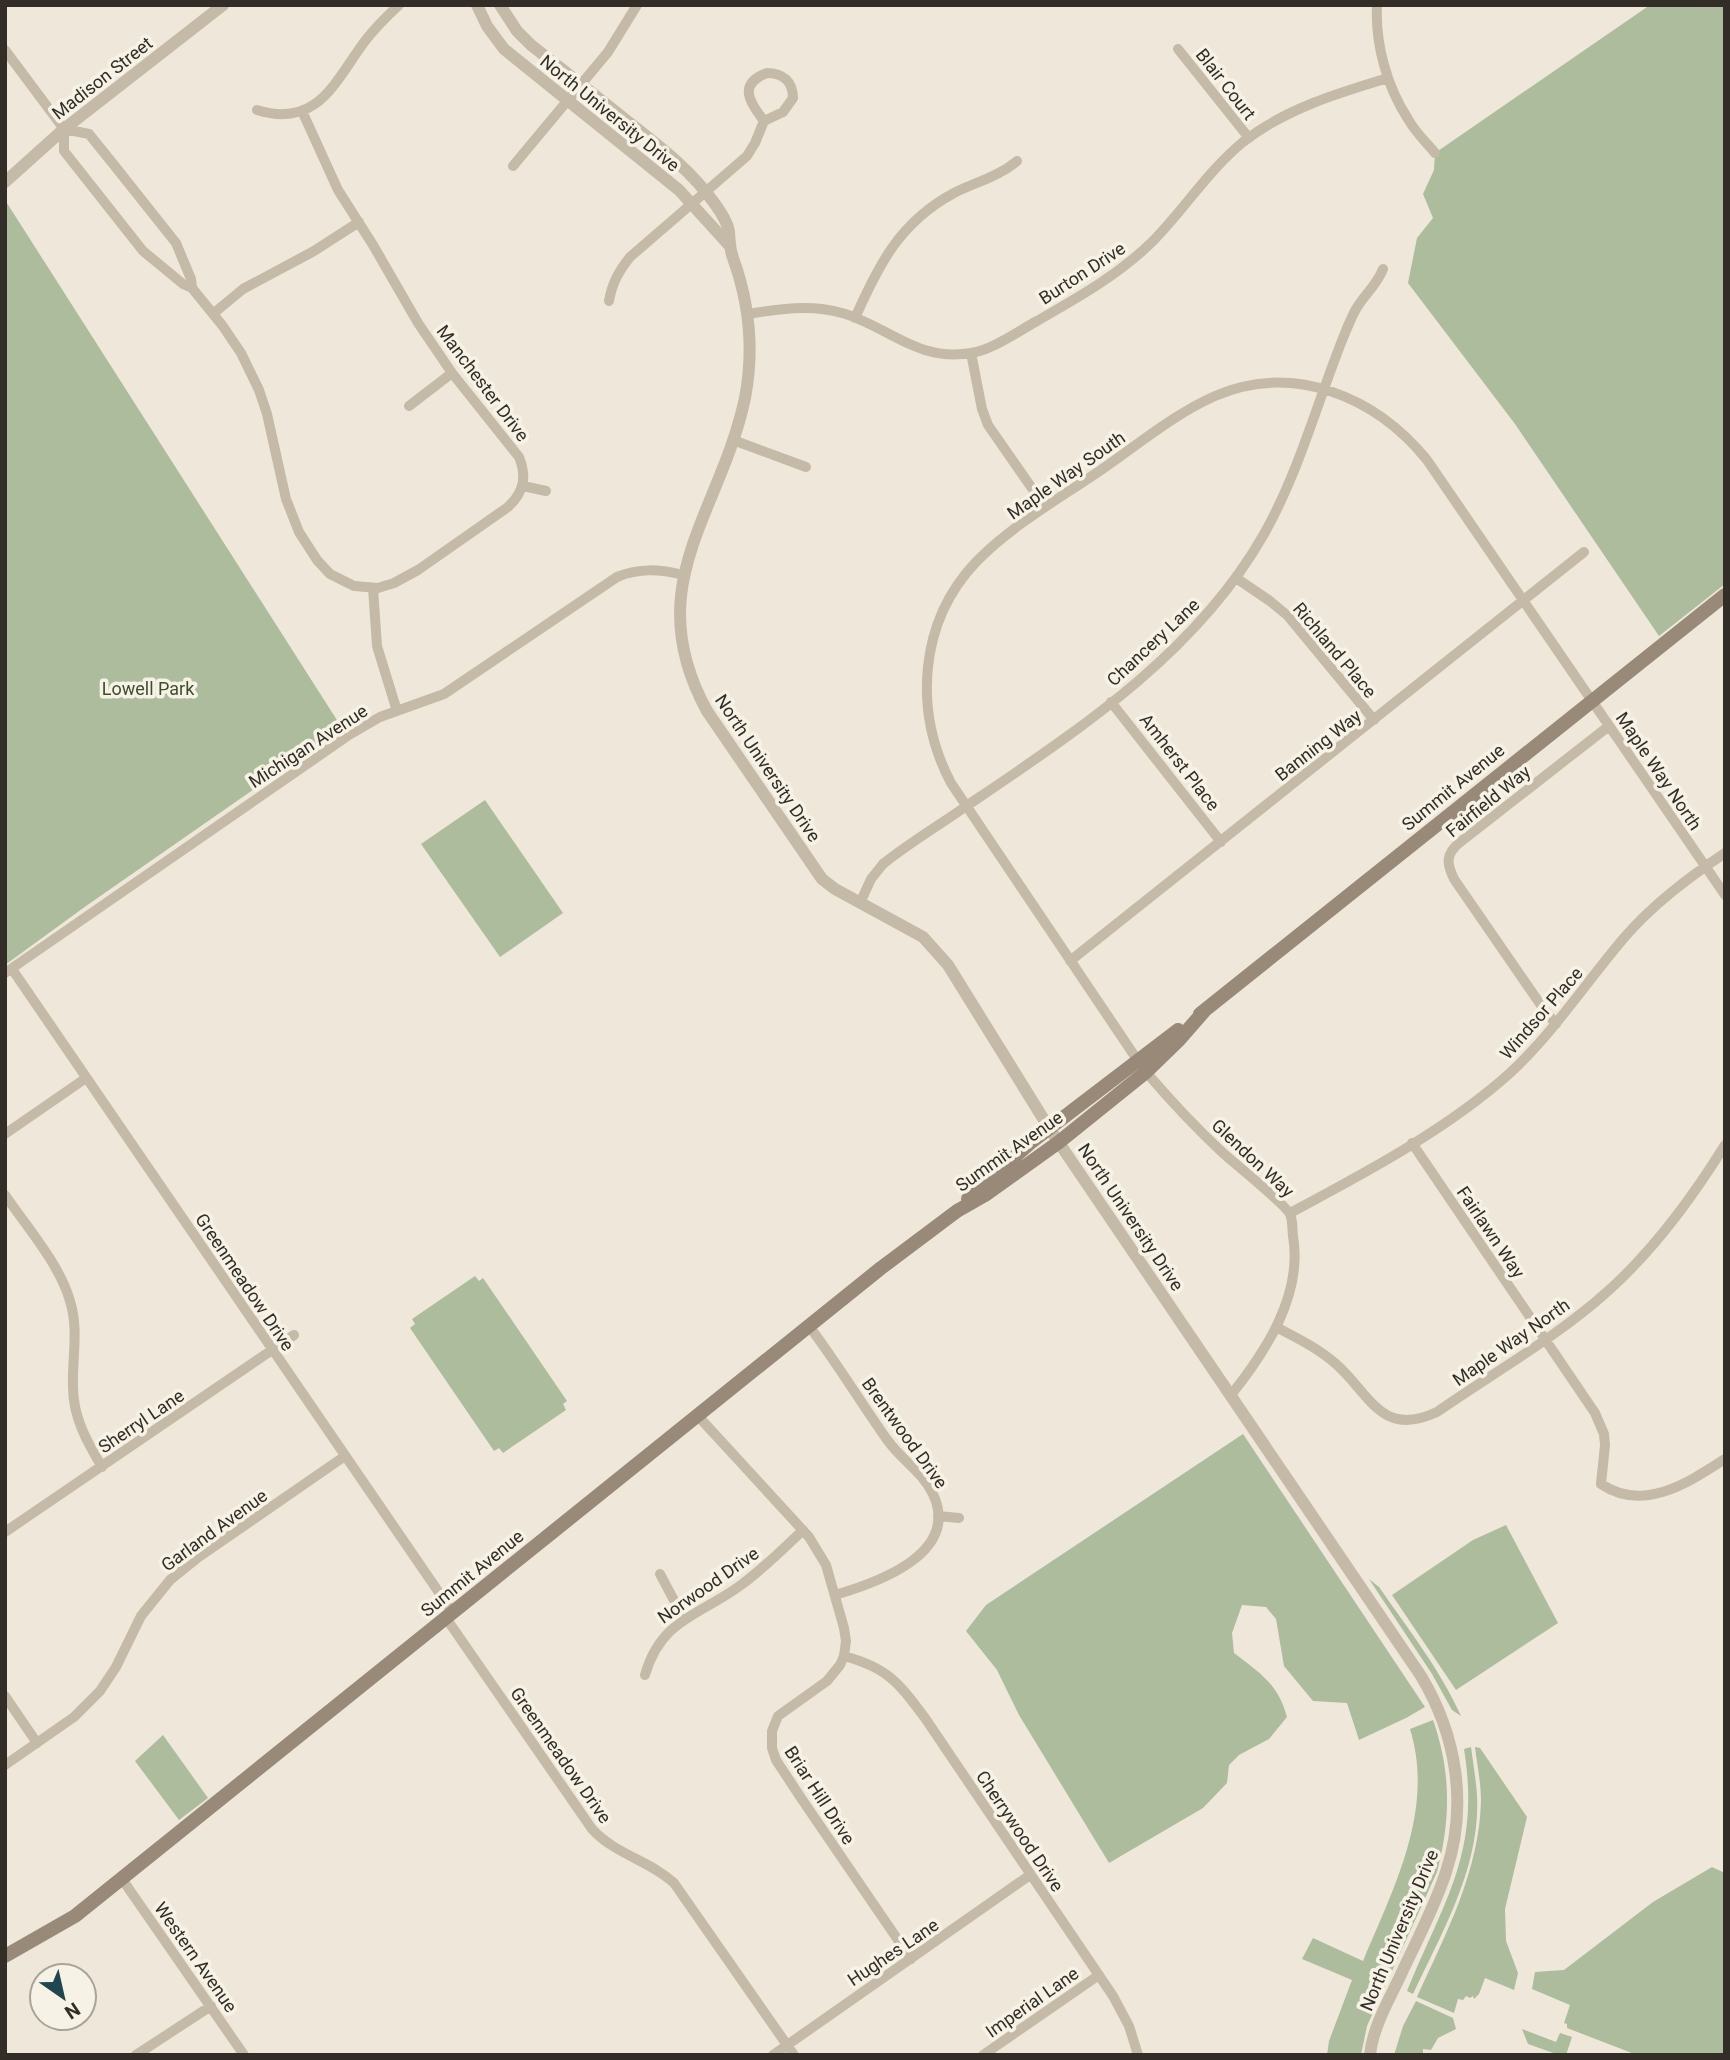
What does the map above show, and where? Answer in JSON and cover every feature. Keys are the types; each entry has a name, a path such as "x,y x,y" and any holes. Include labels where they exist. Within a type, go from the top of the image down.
{"main road":[{"name":"Summit Avenue","path":"5,1956 75,1916 809,1326 957,1211 985,1195 1059,1142 1206,1009 1725,595"},
{"name":"Summit Avenue","path":"957,1211 980,1187 1049,1128 1142,1066"}],"street":[{"name":"Madison Street","path":"5,182 64,129 223,5"},
{"path":"257,110 279,116 302,111 317,102 338,82 371,34 399,5"},
{"name":"North University Drive","path":"477,5 487,26 504,49 656,172 691,203 728,244"},
{"name":"North University Drive","path":"500,5 517,32 531,45 674,159 717,206 729,230 728,244 742,287 750,351 747,382 733,440 683,575 681,639 698,695 815,870 828,884 915,931 935,948 972,1000 1049,1128 1421,1676 1439,1710 1453,1757 1458,1793 1458,1815 1450,1859 1436,1898 1378,2024 1370,2055"},
{"path":"513,166 615,42 637,5"},
{"path":"1377,5 1377,20 1388,78 1407,118 1435,153"},
{"name":"Blair Court","path":"1178,48 1249,138"},
{"path":"5,50 64,129 64,151 143,250 183,284 192,288 214,313 241,353 259,390 286,499 299,532 317,560 330,574 348,584 373,588 394,583 418,570 508,507 517,499 523,486 546,491"},
{"path":"609,301 618,272 630,257 747,156 764,121 783,112 793,98 790,83 774,73 760,75 749,90 751,103 764,121"},
{"name":"Burton Drive","path":"747,314 815,308 855,318 918,348 934,352 971,353 1007,338 1068,304 1123,268 1171,222 1222,162 1249,138 1298,109 1388,78"},
{"name":"Manchester Drive","path":"302,111 328,172 418,323 452,373 519,457 524,470 523,486"},
{"path":"64,129 89,134 114,165 176,243 192,288"},
{"path":"855,318 881,263 908,227 951,195 995,176 1017,161"},
{"path":"214,313 243,289 314,251 359,222"},
{"name":"Chancery Lane","path":"860,903 872,878 883,864 1111,702 1174,649 1200,622 1236,578 1276,511 1293,475 1356,308 1381,274"},
{"path":"971,353 982,409 988,425 1045,508"},
{"path":"409,406 452,373"},
{"name":"Maple Way South","path":"1142,1066 966,807 940,762 932,736 926,693 932,642 947,603 969,571 996,544 1168,423 1217,396 1239,389 1279,384 1314,386 1374,410 1412,442 1591,700"},
{"path":"733,440 806,467"},
{"name":"Banning Way","path":"1070,961 1584,552"},
{"name":"Michigan Avenue","path":"9,971 364,725 435,698 456,686 617,577 646,570 683,575"},
{"name":"Richland Place","path":"1236,578 1288,616 1374,720"},
{"path":"373,588 377,646 397,712"},
{"name":"Maple Way North","path":"1591,700 1725,895"},
{"name":"Amherst Place","path":"1111,702 1222,842"},
{"name":"Fairfield Way","path":"1556,1024 1454,879 1447,860 1459,843 1609,726"},
{"name":"Windsor Place","path":"1290,1213 1412,1143 1486,1094 1510,1073 1556,1024 1625,937 1664,898 1725,853"},
{"name":"Greenmeadow Drive","path":"9,971 273,1350 592,1829 612,1847 656,1869 674,1883 794,2055"},
{"name":"Glendon Way","path":"1142,1066 1203,1134 1290,1213 1295,1265 1289,1291 1276,1327 1253,1368 1231,1395"},
{"path":"5,1134 86,1078"},
{"name":"Fairlawn Way","path":"1412,1143 1595,1413 1604,1434 1605,1457 1601,1479 1604,1487 1637,1495 1660,1494 1684,1484 1725,1459"},
{"name":"Maple Way North","path":"1276,1327 1331,1359 1380,1411 1401,1421 1421,1420 1545,1339 1607,1292 1648,1251 1679,1213 1725,1145"},
{"path":"5,1195 66,1287 76,1330 73,1384 76,1410 82,1432 102,1467"},
{"name":"Brentwood Drive","path":"809,1326 898,1455 928,1486 937,1504 936,1527 928,1546 914,1560 871,1584 835,1595"},
{"name":"Sherryl Lane","path":"5,1532 294,1335"},
{"path":"698,1416 803,1530 822,1555 846,1642 844,1656"},
{"name":"Garland Avenue","path":"5,1765 74,1717 100,1691 116,1667 141,1616 170,1580 195,1559 345,1456"},
{"path":"938,1516 959,1518"},
{"name":"Norwood Drive","path":"645,1675 649,1660 662,1637 684,1619 745,1582 803,1530"},
{"path":"660,1574 684,1619"},
{"name":"Cherrywood Drive","path":"844,1656 879,1669 902,1688 1099,1975 1123,2014 1138,2055"},
{"name":"Briar Hill Drive","path":"844,1656 827,1681 778,1716 772,1731 772,1748 776,1760 911,1959"},
{"path":"5,1696 37,1743"},
{"name":"Hughes Lane","path":"773,2055 1030,1875"},
{"name":"Western Avenue","path":"122,1879 244,2055"},
{"name":"Imperial Lane","path":"983,2055 1099,1975"},
{"path":"136,2055 211,2006"}],"green space":[{"path":"1650,5 1697,5 1699,8 1699,5 1725,5 1725,584 1659,636 1515,424 1408,283 1417,238 1433,218 1423,194 1434,170 1435,153"},
{"name":"Lowell Park","path":"5,200 342,728 5,965"},
{"path":"485,800 563,913 500,957 421,844"},
{"path":"475,1276 479,1281 483,1278 567,1401 563,1404 566,1410 503,1453 499,1448 494,1451 410,1328 415,1324 412,1319"},
{"path":"1243,1434 1425,1707 1359,1740 1347,1703 1313,1701 1284,1666 1276,1619 1266,1607 1242,1605 1232,1633 1234,1653 1260,1673 1273,1688 1287,1717 1269,1739 1239,1755 1229,1765 1227,1783 1203,1808 1109,1863 1019,1715 997,1670 966,1631 986,1605"},
{"path":"1506,1525 1558,1623 1456,1690 1392,1595 1473,1540"},
{"path":"1369,1579 1379,1587 1423,1650 1461,1716 1452,1710 1432,1674"},
{"path":"1433,1720 1443,1758 1447,1795 1445,1833 1437,1872 1367,2026 1361,2055 1327,2055 1329,2041 1352,1980 1302,1959 1313,1938 1363,1961 1408,1848 1418,1789 1410,1729"},
{"path":"163,1735 208,1798 179,1820 135,1761"},
{"path":"1471,1747 1477,1795 1473,1847 1447,1923 1413,1994 1407,1991 1446,1902 1463,1847 1468,1786 1464,1749"},
{"path":"1475,1747 1480,1748 1527,1817 1505,1909 1506,1941 1518,1973 1514,1990 1485,1978 1479,1994 1474,1999 1473,1996 1466,1996 1463,2000 1458,1999 1454,2013 1417,1997 1459,1902 1474,1853 1481,1801"},
{"path":"1712,1867 1725,1873 1725,2055 1637,2055 1567,2028 1564,2023 1570,2005 1532,1989 1535,1972 1564,1970 1653,1902"},
{"path":"1416,2001 1453,2018 1456,2029 1438,2038 1431,2050 1423,2049 1423,2055 1394,2055 1403,2026"},
{"path":"1522,2029 1556,2042 1560,2033 1572,2037 1566,2055 1528,2044"}]}
